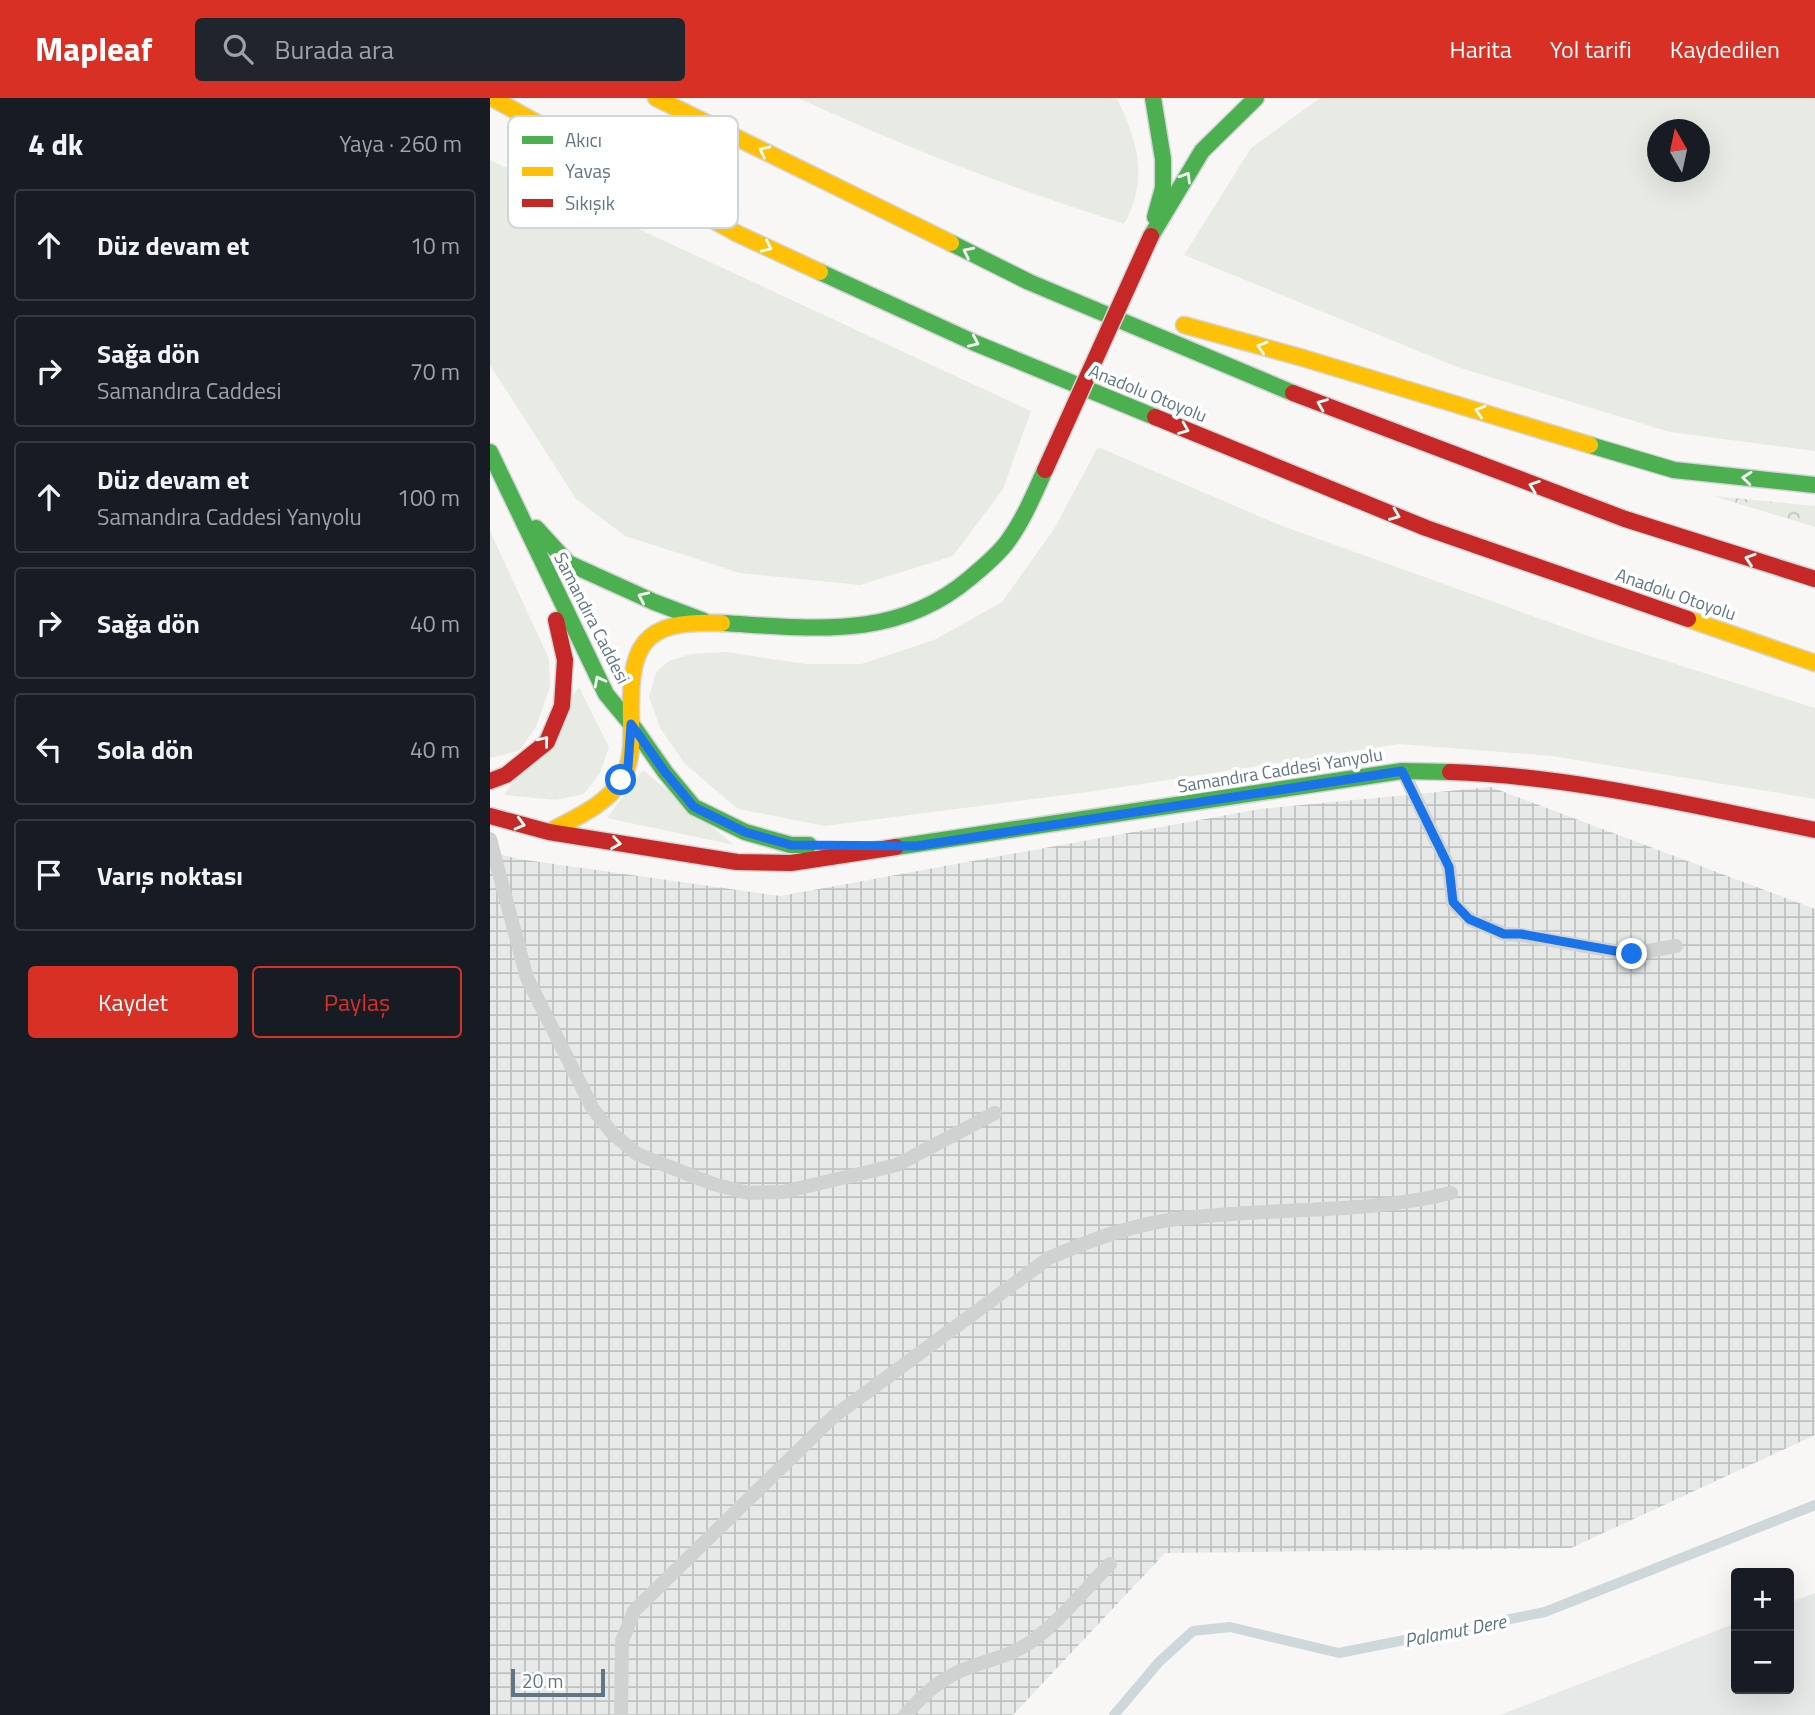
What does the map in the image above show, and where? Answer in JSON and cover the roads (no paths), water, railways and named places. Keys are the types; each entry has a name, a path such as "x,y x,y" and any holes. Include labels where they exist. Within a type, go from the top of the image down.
{"main road":[{"name":"Anadolu Otoyolu","path":"492,98 525,116"},
{"path":"656,98 692,116"},
{"path":"1139,98 1143,102 1163,159"},
{"path":"1151,236 1163,188 1163,159 1153,98"},
{"path":"549,832 599,802 621,780 628,767 631,683 635,658 649,636 676,623 706,622 821,629 865,627 915,615 966,584 1009,541 1045,470 1151,236 1202,151 1256,98"},
{"path":"738,138 1029,282 1325,405 1625,519 1815,579"},
{"name":"Anadolu Otoyolu","path":"727,228 975,342 1426,528 1815,663"},
{"path":"1029,282 1147,314"},
{"path":"1173,322 1303,358 1674,470 1815,485"},
{"name":"Samandıra Caddesi","path":"490,452 606,694 694,807 745,832 791,845 916,846"},
{"path":"516,506 568,563 706,622"},
{"path":"490,781 506,775 547,742 562,706 565,660 556,620 553,587"},
{"name":"Samandıra Caddesi Yanyolu","path":"916,846 1402,771 1501,774 1666,800 1815,830"},
{"path":"490,816 549,832 737,862 791,863 916,846"}],"lane":[{"path":"1402,771 1449,867 1453,902 1469,919 1504,934 1521,934 1632,954 1676,946"},
{"path":"490,839 527,978 593,1109 612,1133 637,1154 713,1184 748,1193 783,1192 898,1165 995,1113"},
{"path":"621,1715 622,1641 634,1611 833,1417 1049,1258 1087,1241 1126,1229 1176,1219 1368,1206 1451,1193"},
{"path":"905,1715 937,1683 956,1672 1006,1656 1046,1630 1110,1564"}],"waterway":[{"name":"Palamut Dere","path":"1114,1715 1159,1662 1193,1631 1230,1627 1339,1653 1545,1612 1815,1505"}]}
